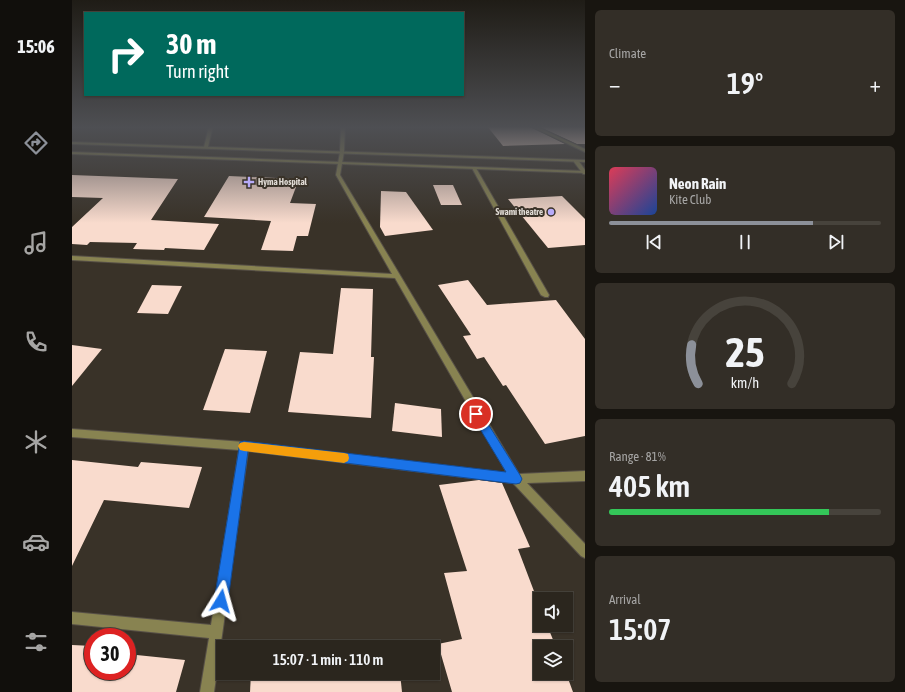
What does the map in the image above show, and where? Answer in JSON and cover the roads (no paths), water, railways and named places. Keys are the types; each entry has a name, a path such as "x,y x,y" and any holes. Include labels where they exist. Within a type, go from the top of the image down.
{"street":[{"path":"230,158 585,173"},
{"path":"341,158 338,175 516,479 585,552"},
{"path":"506,158 585,161"},
{"path":"576,161 585,173"},
{"path":"474,168 545,295"},
{"path":"72,258 397,276"},
{"path":"72,433 244,446 516,479 585,476"},
{"path":"207,692 244,446"},
{"path":"72,618 216,632"}],"place":[{"name":"Hyma Hospital","path":"249,182"},
{"name":"Swami theatre","path":"551,212"}]}
